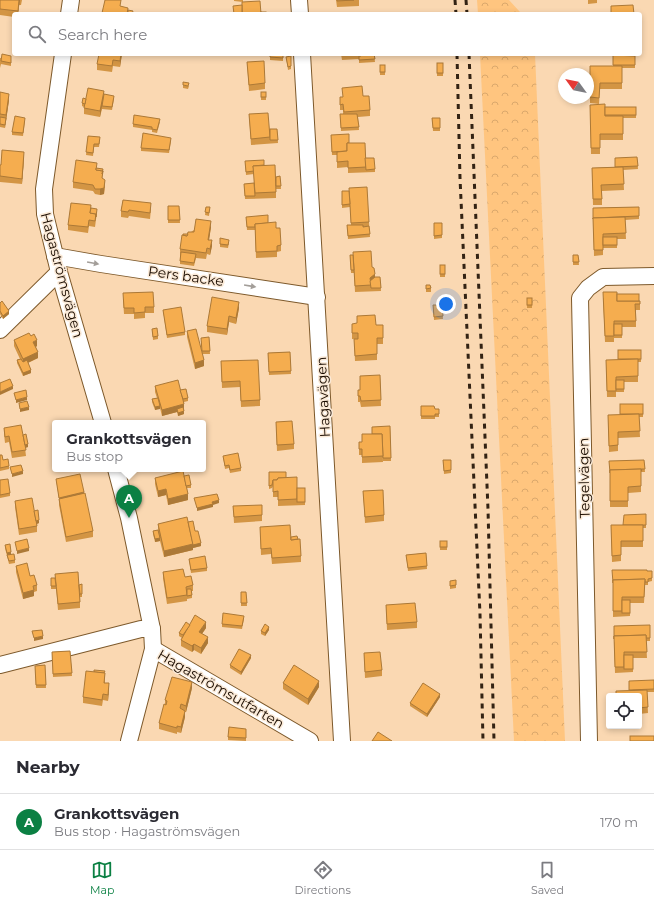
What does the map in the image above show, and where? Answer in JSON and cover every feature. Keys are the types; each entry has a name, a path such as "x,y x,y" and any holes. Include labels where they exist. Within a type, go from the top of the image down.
{"street":[{"path":"69,12 71,0"},
{"path":"299,0 300,12"},
{"name":"Hagaströmsvägen","path":"63,56 44,189 45,214 59,272 102,420"},
{"name":"Hagavägen","path":"302,56 342,741"},
{"name":"Pers backe","path":"55,256 317,296"},
{"path":"0,330 59,272"},
{"name":"Tegelvägen","path":"589,741 580,298 588,288 603,277 654,276"},
{"path":"117,472 129,518 152,629 153,649 129,741"},
{"path":"0,665 141,629 152,629"},
{"name":"Hagaströmsutfarten","path":"153,649 310,741"}],"green space":[{"path":"477,0 509,0 520,12 478,12"},
{"path":"480,56 535,56 565,741 514,741"}],"building":[{"path":"0,0 19,0 18,11 0,9"},
{"path":"105,0 121,0 120,6 128,8 127,12 102,12"},
{"path":"260,1 261,12 242,12 242,2"},
{"path":"242,5 242,12 234,12 233,6"},
{"path":"633,5 634,12 611,12 611,6"},
{"path":"2,54 11,56 11,63 1,61"},
{"path":"99,56 121,56 120,61 113,60 112,66 97,64"},
{"path":"283,56 283,58 270,57"},
{"path":"291,56 291,66 288,67 286,57"},
{"path":"359,56 374,56 375,59 359,60"},
{"path":"613,56 635,56 635,65 613,65"},
{"path":"264,61 265,83 249,85 247,62"},
{"path":"437,63 443,63 443,73 437,73"},
{"path":"380,65 385,65 385,72 380,72"},
{"path":"590,66 622,66 622,83 600,83 599,98 594,97 594,68 590,68"},
{"path":"183,82 189,83 188,86 183,85"},
{"path":"362,86 363,96 369,96 370,110 344,112 343,104 340,105 340,97 343,97 342,88"},
{"path":"88,88 104,91 100,111 84,108"},
{"path":"0,92 9,94 6,115 0,114"},
{"path":"261,92 266,92 266,97 261,97"},
{"path":"104,94 114,96 112,107 102,106"},
{"path":"83,98 86,99 85,104 82,103"},
{"path":"605,104 605,116 623,116 623,134 600,134 600,148 591,148 590,105"},
{"path":"605,107 636,107 636,115 605,115"},
{"path":"268,113 270,137 251,139 249,114"},
{"path":"340,114 357,114 359,127 341,128"},
{"path":"134,115 160,119 157,130 152,129 152,127 133,124"},
{"path":"15,116 25,118 23,133 12,132"},
{"path":"0,117 6,118 5,125 0,124"},
{"path":"432,118 440,118 440,128 433,128"},
{"path":"270,129 277,129 278,140 270,140"},
{"path":"143,133 171,138 169,150 141,148"},
{"path":"349,134 347,151 332,152 331,135"},
{"path":"88,136 100,137 99,144 94,144 93,153 86,152"},
{"path":"347,143 365,143 366,167 348,168 348,161 337,162 337,152 347,151"},
{"path":"2,150 24,152 22,179 0,176"},
{"path":"637,157 638,166 615,167 615,158"},
{"path":"365,158 374,158 375,169 366,170"},
{"path":"76,160 97,163 96,170 103,171 102,178 105,180 104,188 95,189 93,185 73,182"},
{"path":"264,160 264,165 253,166 254,171 246,172 245,161"},
{"path":"275,165 276,192 255,193 253,166"},
{"path":"623,167 624,184 601,185 602,199 593,199 592,168"},
{"path":"96,168 103,169 103,171 96,170"},
{"path":"280,176 281,186 276,186 276,177"},
{"path":"254,183 255,196 245,196 244,184"},
{"path":"367,187 369,222 351,223 349,188"},
{"path":"342,191 349,191 350,204 342,205"},
{"path":"123,200 151,203 150,213 129,210 128,212 121,211"},
{"path":"71,203 91,205 90,213 96,214 95,221 89,220 88,227 68,225"},
{"path":"168,206 179,206 180,220 168,220"},
{"path":"206,207 210,207 209,213 205,212"},
{"path":"639,207 639,216 593,218 593,208"},
{"path":"91,208 97,209 96,217 96,214 90,213"},
{"path":"268,215 268,223 255,224 255,227 247,227 246,217"},
{"path":"625,217 626,233 603,234 603,250 594,250 593,218"},
{"path":"196,219 211,221 208,240 212,240 210,249 207,248 206,253 180,249 182,235 187,236 188,232 194,232"},
{"path":"276,222 276,228 280,228 281,245 277,246 277,251 256,252 255,224"},
{"path":"434,223 442,223 442,235 434,236"},
{"path":"347,225 363,225 363,227 369,226 370,234 348,236"},
{"path":"603,237 617,237 617,245 603,245"},
{"path":"220,238 229,240 228,245 220,244"},
{"path":"371,251 372,267 374,268 375,274 370,278 371,285 355,286 353,252"},
{"path":"181,252 196,254 194,263 180,261"},
{"path":"350,255 353,255 354,270 351,270"},
{"path":"573,255 578,255 579,262 573,262"},
{"path":"440,265 445,265 445,274 440,274"},
{"path":"375,277 380,277 381,288 371,288 370,281"},
{"path":"426,285 430,285 431,288 426,289"},
{"path":"153,292 154,307 145,307 145,312 134,313 134,308 124,308 123,293"},
{"path":"603,292 617,292 617,301 640,301 640,304 635,304 636,321 614,321 614,336 605,336"},
{"path":"617,294 639,294 639,301 617,301"},
{"path":"212,297 239,302 236,318 229,316 227,329 207,326"},
{"path":"527,298 532,298 532,305 527,305"},
{"path":"2,301 9,311 3,316 0,311 0,303"},
{"path":"433,305 442,305 443,316 434,317"},
{"path":"181,307 185,332 167,335 163,310"},
{"path":"375,315 376,325 383,325 383,338 377,338 377,354 355,356 354,339 358,339 358,333 352,333 352,324 357,323 357,316"},
{"path":"614,324 622,324 622,335 614,335"},
{"path":"157,328 158,336 153,337 152,329"},
{"path":"196,329 204,360 195,363 187,331"},
{"path":"29,333 31,336 34,334 37,340 33,342 38,352 23,359 14,340"},
{"path":"209,337 210,351 202,351 201,338"},
{"path":"618,350 641,350 641,359 618,359"},
{"path":"290,352 291,371 269,372 268,353"},
{"path":"21,359 23,362 27,360 31,370 23,373 17,360"},
{"path":"638,359 638,376 616,377 616,391 607,391 606,360"},
{"path":"258,360 260,400 241,401 240,381 222,382 221,361"},
{"path":"380,375 381,400 361,401 360,396 358,396 358,390 360,390 360,376"},
{"path":"10,379 13,386 0,392 0,383"},
{"path":"178,380 184,404 162,410 155,386"},
{"path":"616,380 624,380 624,389 616,389"},
{"path":"186,389 188,398 183,399 180,390"},
{"path":"26,390 27,397 16,400 14,393"},
{"path":"158,398 160,406 155,407 152,399"},
{"path":"27,401 29,407 20,409 19,403"},
{"path":"620,404 643,404 643,414 620,414"},
{"path":"421,406 434,406 435,409 439,409 439,414 435,414 435,416 421,416"},
{"path":"183,407 184,411 178,413 177,409"},
{"path":"639,414 640,431 618,432 618,445 609,446 608,415"},
{"path":"292,421 294,444 277,445 276,422"},
{"path":"21,425 26,450 12,452 9,436 5,437 4,428"},
{"path":"390,426 391,458 383,458 382,434 372,434 372,427"},
{"path":"26,434 28,444 25,445 23,435"},
{"path":"362,434 382,434 383,456 362,457 362,449 359,449 359,442 362,442"},
{"path":"238,453 241,468 230,470 229,465 225,466 223,456"},
{"path":"0,455 2,455 3,460 8,459 9,466 0,468"},
{"path":"443,460 451,460 451,470 444,471"},
{"path":"644,460 645,469 610,470 610,473 609,461"},
{"path":"21,465 23,471 12,474 10,467"},
{"path":"641,469 641,486 628,487 628,501 610,501 610,470"},
{"path":"183,472 188,494 168,499 166,489 158,491 155,478"},
{"path":"269,472 286,472 286,478 278,478 277,480 273,480 272,485 269,486"},
{"path":"80,474 84,492 59,498 56,479"},
{"path":"189,475 191,485 186,486 184,476"},
{"path":"297,477 297,499 278,500 278,491 273,492 273,480 277,480 278,478"},
{"path":"8,479 10,493 0,495 0,480"},
{"path":"297,488 305,488 305,502 297,502"},
{"path":"383,490 384,515 365,517 363,491"},
{"path":"85,493 93,531 66,537 59,499"},
{"path":"217,494 219,500 212,502 213,504 197,508 194,498"},
{"path":"32,498 37,526 19,529 15,501"},
{"path":"262,505 262,515 234,517 233,506"},
{"path":"38,510 39,520 36,521 34,511"},
{"path":"646,514 646,525 623,525 624,515"},
{"path":"187,517 193,544 164,551 158,524"},
{"path":"193,521 195,531 198,531 201,543 193,545 188,522"},
{"path":"290,525 291,540 300,539 301,556 272,558 271,548 261,549 260,527"},
{"path":"611,525 643,525 643,541 621,541 621,555 612,556"},
{"path":"158,530 160,538 155,539 153,531"},
{"path":"297,536 298,539 291,540 291,537"},
{"path":"27,539 29,548 17,551 15,542"},
{"path":"440,541 447,541 447,547 440,547"},
{"path":"10,544 11,552 7,553 5,545"},
{"path":"426,553 427,566 408,568 406,555"},
{"path":"14,554 15,560 9,561 7,555"},
{"path":"205,556 207,568 191,570 189,559"},
{"path":"27,563 30,576 34,575 37,585 33,586 34,590 23,593 16,566"},
{"path":"183,569 185,577 191,576 193,585 186,587 187,595 167,598 163,572"},
{"path":"612,570 652,571 652,578 648,579 648,582 645,582 645,579 613,580 613,583"},
{"path":"78,572 80,602 58,604 55,574"},
{"path":"51,578 55,578 56,586 51,586"},
{"path":"645,579 644,597 622,597 622,611 613,611 613,580"},
{"path":"456,580 456,585 450,586 450,581"},
{"path":"82,584 82,594 80,594 79,585"},
{"path":"187,589 191,589 192,595 187,596"},
{"path":"241,592 246,592 247,603 241,603"},
{"path":"622,600 630,600 630,613 622,613"},
{"path":"415,603 417,622 387,624 386,605"},
{"path":"223,613 244,616 242,626 222,624"},
{"path":"195,615 206,622 199,632 208,637 201,648 194,644 192,646 181,640"},
{"path":"186,622 190,625 183,635 179,633"},
{"path":"265,624 269,627 265,633 261,631"},
{"path":"650,625 650,638 646,638 646,635 614,636 614,626"},
{"path":"42,630 43,636 34,638 32,631"},
{"path":"646,635 647,652 624,652 624,667 615,667 614,636"},
{"path":"239,649 251,655 241,672 230,665"},
{"path":"70,651 72,673 53,674 52,652"},
{"path":"380,652 382,670 365,672 364,653"},
{"path":"624,655 633,655 633,669 624,669"},
{"path":"45,665 46,685 36,685 35,666"},
{"path":"294,665 319,681 308,699 283,683"},
{"path":"94,670 105,671 104,673 94,672"},
{"path":"86,671 105,673 104,683 109,683 108,695 103,694 102,700 83,697"},
{"path":"172,677 192,682 186,706 181,704 180,708 185,711 181,727 177,726 177,728 159,723 164,704 166,705 167,701 165,700"},
{"path":"654,680 654,689 629,690 629,681"},
{"path":"423,683 440,694 427,714 410,703"},
{"path":"647,690 648,707 642,708 642,693 616,693 616,691"},
{"path":"229,727 246,729 246,738 228,737"},
{"path":"378,732 392,741 372,741"},
{"path":"630,736 654,736 654,741 630,741"}],"railway":[{"path":"455,0 456,12"},
{"path":"466,0 467,12"},
{"path":"457,56 460,178 480,614 483,741"},
{"path":"469,56 488,509 494,741"}],"place":[{"name":"Grankottsvägen","path":"129,518"}]}
